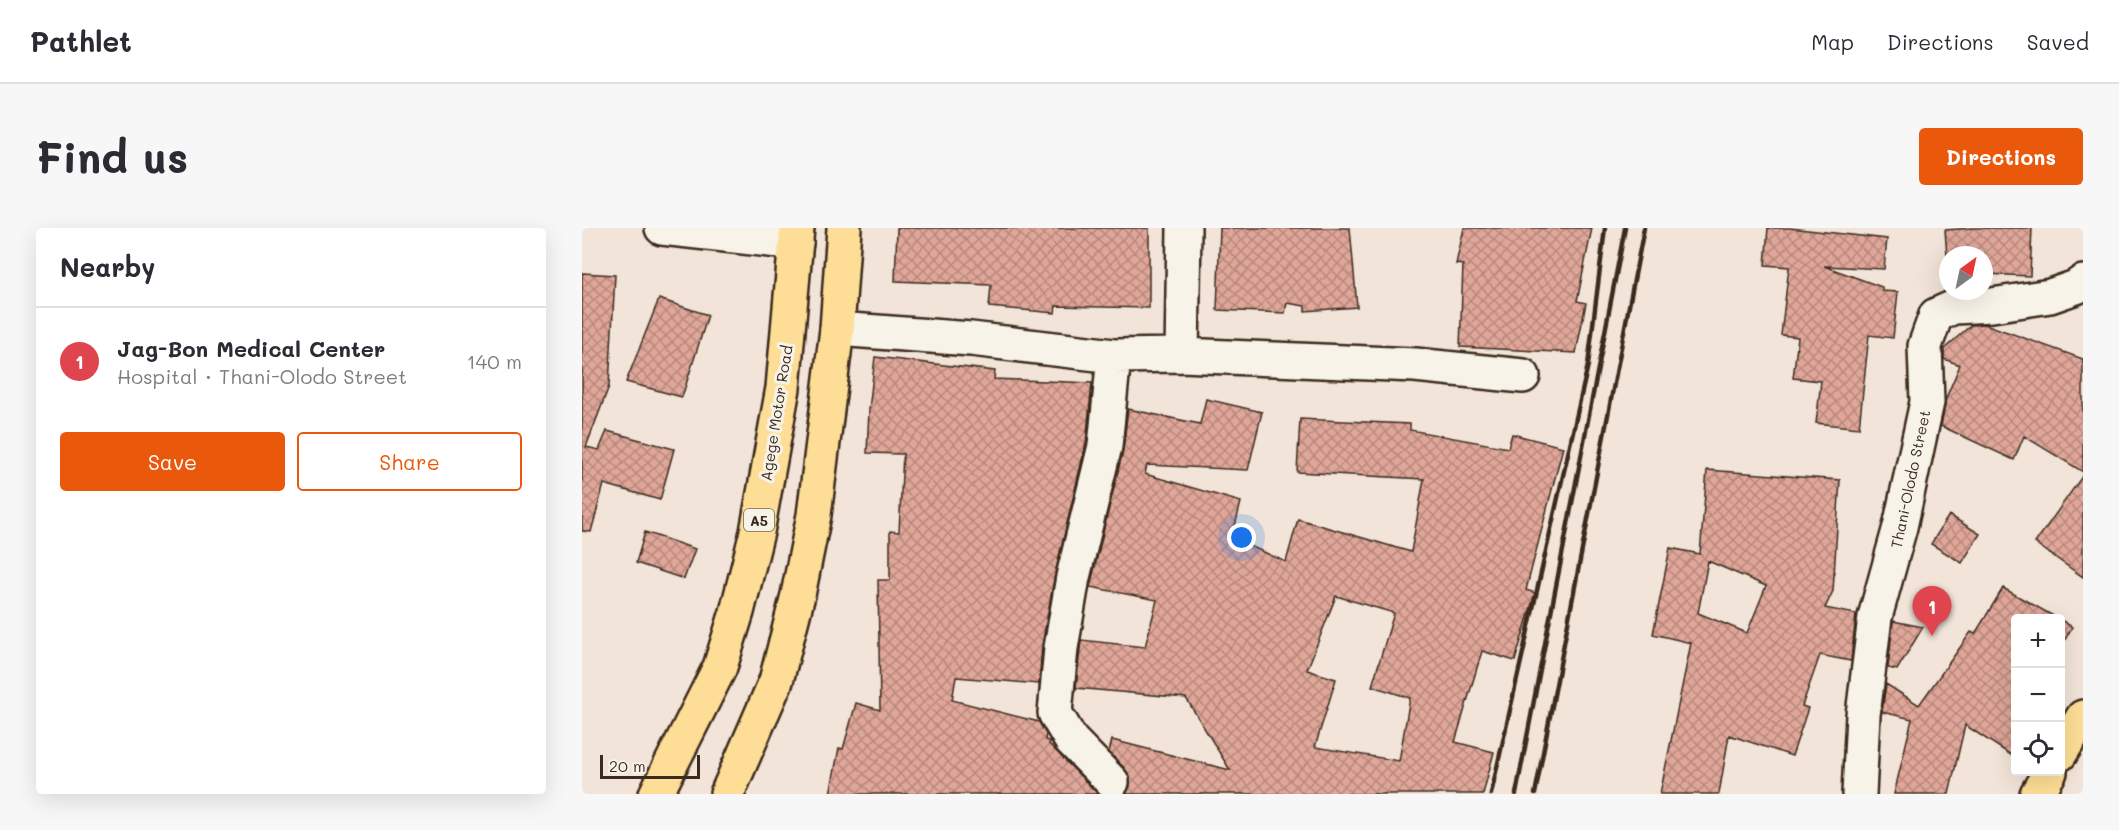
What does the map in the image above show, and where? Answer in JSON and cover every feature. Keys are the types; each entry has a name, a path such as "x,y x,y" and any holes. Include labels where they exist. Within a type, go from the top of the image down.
{"main road":[{"path":"727,794 776,681 798,595 814,515 837,329 844,228"},
{"name":"Agege Motor Road","path":"656,794 720,667 737,612 757,532 783,388 796,236"},
{"path":"2065,747 2083,717"},
{"path":"2037,794 2047,776"}],"street":[{"path":"662,228 796,236"},
{"path":"1182,355 1184,228"},
{"name":"Thani-Olodo Street","path":"1859,794 1863,715 1875,617 1900,527 1927,402 1925,346 1936,315 1954,307 1992,305 2050,296 2076,287 2083,282"},
{"path":"837,329 971,339 1114,356 1182,355 1415,365 1523,376"},
{"path":"1112,783 1071,740 1055,713 1073,577 1105,446 1114,356"}],"building":[{"path":"897,228 1149,228 1149,308 1056,306 1055,313 989,307 991,285 895,281"},
{"path":"1220,228 1350,228 1357,307 1305,311 1305,306 1287,303 1285,313 1217,310"},
{"path":"1464,228 1592,228 1577,301 1586,303 1576,353 1460,347 1463,265 1456,264"},
{"path":"1768,228 1790,228 1887,239 1884,269 1824,266 1882,287 1882,291 1898,292 1893,338 1869,335 1859,428 1816,423 1821,381 1793,378 1798,337 1781,335 1789,267 1765,265"},
{"path":"2032,228 2030,276 1993,274 1993,246 1946,246 1945,230"},
{"path":"582,273 615,275 609,386 586,447 599,450 607,431 674,449 660,500 604,484 591,532 582,531"},
{"path":"659,299 708,315 682,397 626,382"},
{"path":"1985,324 2083,359 2083,472 2024,436 2014,460 1941,426 1946,398 1960,365 1944,359 1944,349 1971,325"},
{"path":"875,357 995,371 994,379 1092,383 1086,443 1055,574 1042,645 1039,684 956,677 952,700 1039,722 1046,734 1045,740 1050,741 1049,744 1098,794 830,794 839,748 843,749 856,703 880,710 878,580 890,580 890,531 899,532 903,454 867,453"},
{"path":"1206,399 1262,412 1248,470 1147,465 1145,474 1241,502 1232,538 1286,562 1298,519 1411,552 1424,479 1297,472 1300,419 1410,424 1410,430 1508,448 1512,434 1563,447 1526,590 1535,593 1515,661 1482,651 1455,742 1494,752 1483,794 1126,794 1130,786 1130,777 1109,752 1112,740 1230,770 1186,698 1076,688 1081,640 1145,647 1157,600 1090,587 1123,450 1128,409 1200,424","holes":["1336,596 1394,613 1372,686 1410,698 1399,761 1315,747 1336,679 1307,670"]},
{"path":"1707,470 1840,480 1833,591 1825,608 1856,614 1851,661 1820,655 1802,706 1808,708 1792,756 1729,735 1719,794 1660,794 1691,643 1653,634 1670,548 1700,554","holes":["1708,561 1766,586 1747,633 1698,613"]},
{"path":"2083,475 2083,577 2035,543"},
{"path":"1949,515 1980,534 1962,563 1931,544"},
{"path":"645,532 695,549 684,579 636,563"},
{"path":"2003,588 2050,614 2011,614 2011,755 1965,725 1949,794 1894,794 1912,719 1882,712 1886,684 1919,705 1971,632 1975,634"},
{"path":"1893,621 1923,627 1897,670 1888,668"},
{"path":"2065,623 2072,627 2065,640"}],"railway":[{"path":"1491,794 1588,365 1605,228"},
{"path":"1516,794 1625,228"},
{"path":"1535,794 1644,228"}],"place":[{"name":"Jag-Bon Medical Center","path":"1932,636"}]}
